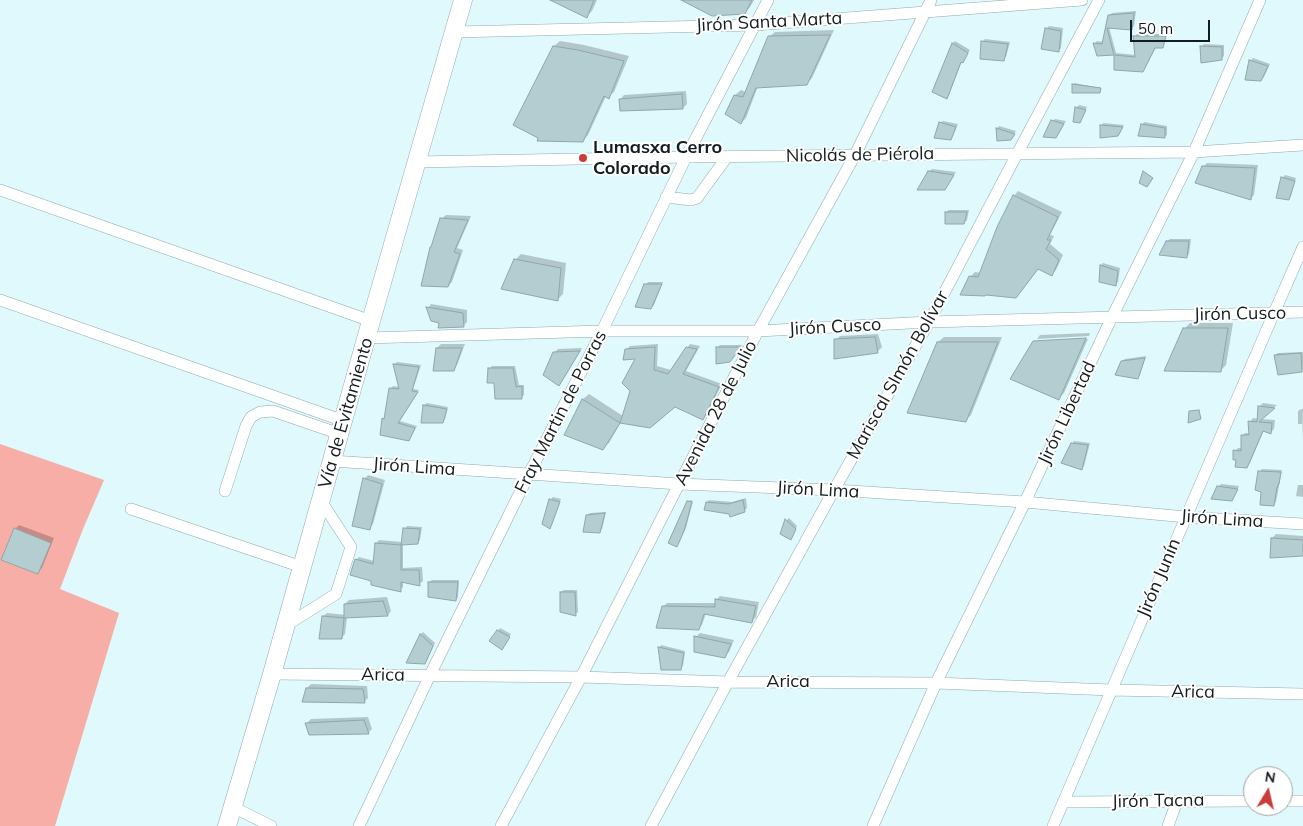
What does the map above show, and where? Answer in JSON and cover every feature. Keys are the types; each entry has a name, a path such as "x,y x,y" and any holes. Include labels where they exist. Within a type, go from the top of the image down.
{"highway":[{"name":"Vía de Evitamiento","path":"227,826 272,674 463,0"}],"street":[{"name":"Fray Martin de Porras","path":"359,826 430,675 529,474 602,332 666,197 768,0"},
{"name":"Avenida 28 de Julio","path":"502,826 582,677 758,331 854,156 931,0"},
{"name":"Jirón Santa Marta","path":"454,32 755,25 1082,0"},
{"name":"Mariscal SImón Bolívar","path":"651,826 728,682 929,322 1098,0"},
{"name":"Jirón Libertad","path":"874,826 936,683 1025,502 1112,317 1194,152 1260,0"},
{"name":"Nicolás de Piérola","path":"416,162 686,157 1194,152 1303,145"},
{"path":"666,197 691,200 697,198 727,157"},
{"path":"0,190 369,330"},
{"name":"Jirón Junín","path":"1053,826 1303,247"},
{"path":"0,300 342,427"},
{"name":"Jirón Cusco","path":"369,330 758,331 929,322 1303,312"},
{"path":"225,491 246,426 251,417 260,412 273,410 342,427"},
{"name":"Jirón Lima","path":"332,461 679,484 834,490 1025,502 1186,517 1303,524"},
{"path":"285,626 336,594 351,547 321,501"},
{"path":"131,509 302,567"},
{"name":"Arica","path":"272,674 582,677 728,682 936,683 1111,690 1303,694"},
{"path":"1168,826 1178,801"},
{"name":"Jirón Tacna","path":"1063,802 1243,801"},
{"path":"233,807 271,826"}],"shaded area":[{"path":"0,444 104,480 60,589 119,613 55,826 0,826"}],"building":[{"path":"550,0 594,0 587,18"},
{"path":"681,0 752,0 745,14 712,16"},
{"path":"1134,13 1132,30 1107,28 1114,55 1097,56 1093,43 1102,44 1108,15"},
{"path":"1045,28 1061,31 1059,52 1041,49"},
{"path":"830,35 807,85 756,88 741,124 725,114 734,95 743,97 768,36"},
{"path":"1133,36 1166,36 1163,48 1155,48 1143,72 1114,70 1114,55 1135,57"},
{"path":"981,41 1008,44 1004,61 980,59"},
{"path":"952,43 968,53 963,63 961,62 947,99 932,92"},
{"path":"553,46 624,61 609,99 604,96 583,142 537,141 538,138 513,125"},
{"path":"1200,46 1222,47 1222,60 1201,63"},
{"path":"1249,60 1268,66 1261,81 1245,80"},
{"path":"1072,84 1101,88 1100,93 1072,93"},
{"path":"682,94 683,109 620,111 619,99"},
{"path":"1075,107 1086,110 1080,123 1073,122"},
{"path":"1051,120 1064,124 1056,138 1043,137"},
{"path":"939,122 956,127 951,140 934,138"},
{"path":"1141,124 1165,128 1165,138 1138,136"},
{"path":"1100,125 1123,127 1118,136 1100,138"},
{"path":"996,128 1015,134 1011,140 997,141"},
{"path":"1202,166 1255,168 1251,200 1195,183"},
{"path":"928,171 954,175 945,190 917,190"},
{"path":"1143,171 1153,178 1147,187 1139,183"},
{"path":"1281,177 1295,181 1289,200 1276,198"},
{"path":"1013,195 1058,217 1047,240 1051,240 1046,249 1059,260 1052,276 1038,269 1016,298 960,295 969,276 978,277 997,227"},
{"path":"945,212 967,212 964,224 945,224"},
{"path":"440,218 468,220 454,252 460,254 448,287 421,286 430,247"},
{"path":"1166,241 1189,241 1187,258 1159,255"},
{"path":"514,259 561,268 558,301 501,289"},
{"path":"1100,265 1118,271 1116,286 1099,282"},
{"path":"644,284 662,284 651,309 635,307"},
{"path":"426,307 463,313 464,327 438,328 439,323 431,321"},
{"path":"1183,328 1228,328 1221,372 1164,371"},
{"path":"875,337 878,353 834,359 834,339"},
{"path":"1086,338 1059,400 1010,379 1033,341"},
{"path":"937,342 998,342 966,422 907,413"},
{"path":"655,347 654,370 668,374 686,347 697,349 683,374 719,387 703,420 675,407 650,428 620,423 630,391 622,383 635,359 623,360 625,349"},
{"path":"716,347 741,347 730,362 716,364"},
{"path":"436,348 462,348 454,371 433,371"},
{"path":"580,351 559,386 543,375 553,352"},
{"path":"1301,353 1302,372 1278,375 1274,355"},
{"path":"1145,358 1138,379 1115,375 1121,361"},
{"path":"393,364 419,367 412,391 418,392 398,423 415,428 409,441 380,435 389,388 399,389"},
{"path":"488,368 513,368 516,387 522,386 522,399 495,399 494,383 487,383"},
{"path":"582,399 620,423 603,450 564,435"},
{"path":"423,405 447,409 443,423 421,423"},
{"path":"1258,406 1275,408 1259,422 1272,423 1271,434 1263,431 1247,468 1235,467 1236,460 1233,460 1233,450 1241,451 1241,435 1249,435 1248,421 1257,422"},
{"path":"1199,410 1201,419 1188,423 1189,411"},
{"path":"1071,443 1088,445 1082,470 1061,463"},
{"path":"1258,471 1281,472 1274,506 1260,505 1261,492 1255,490"},
{"path":"363,478 382,484 370,530 352,526"},
{"path":"1217,486 1238,489 1232,501 1211,499"},
{"path":"549,499 560,502 550,529 542,524"},
{"path":"743,500 745,512 730,517 729,514 704,510 706,502 728,504"},
{"path":"687,501 692,502 684,531 677,547 668,543"},
{"path":"605,513 600,533 583,532 586,515"},
{"path":"785,519 796,529 791,540 780,534"},
{"path":"14,528 51,543 38,574 1,560"},
{"path":"403,528 420,529 418,544 401,545"},
{"path":"1271,538 1303,540 1303,556 1270,558"},
{"path":"375,543 401,545 401,570 419,570 420,586 401,582 401,592 371,585 371,581 350,575 355,559 373,564"},
{"path":"428,582 458,582 456,601 428,597"},
{"path":"560,592 575,592 576,616 560,612"},
{"path":"715,599 756,606 752,623 704,614 699,630 656,628 662,606 715,607"},
{"path":"383,601 388,616 344,618 344,604"},
{"path":"322,616 344,618 342,639 319,639"},
{"path":"497,630 510,637 502,650 489,641"},
{"path":"420,634 433,646 425,664 406,663"},
{"path":"694,636 731,644 725,658 694,652"},
{"path":"658,647 684,653 681,670 661,670"},
{"path":"306,688 363,689 365,703 302,702"},
{"path":"364,720 369,734 309,735 305,723"}],"place":[{"name":"Lumasxa Cerro Colorado","path":"583,158"}]}
